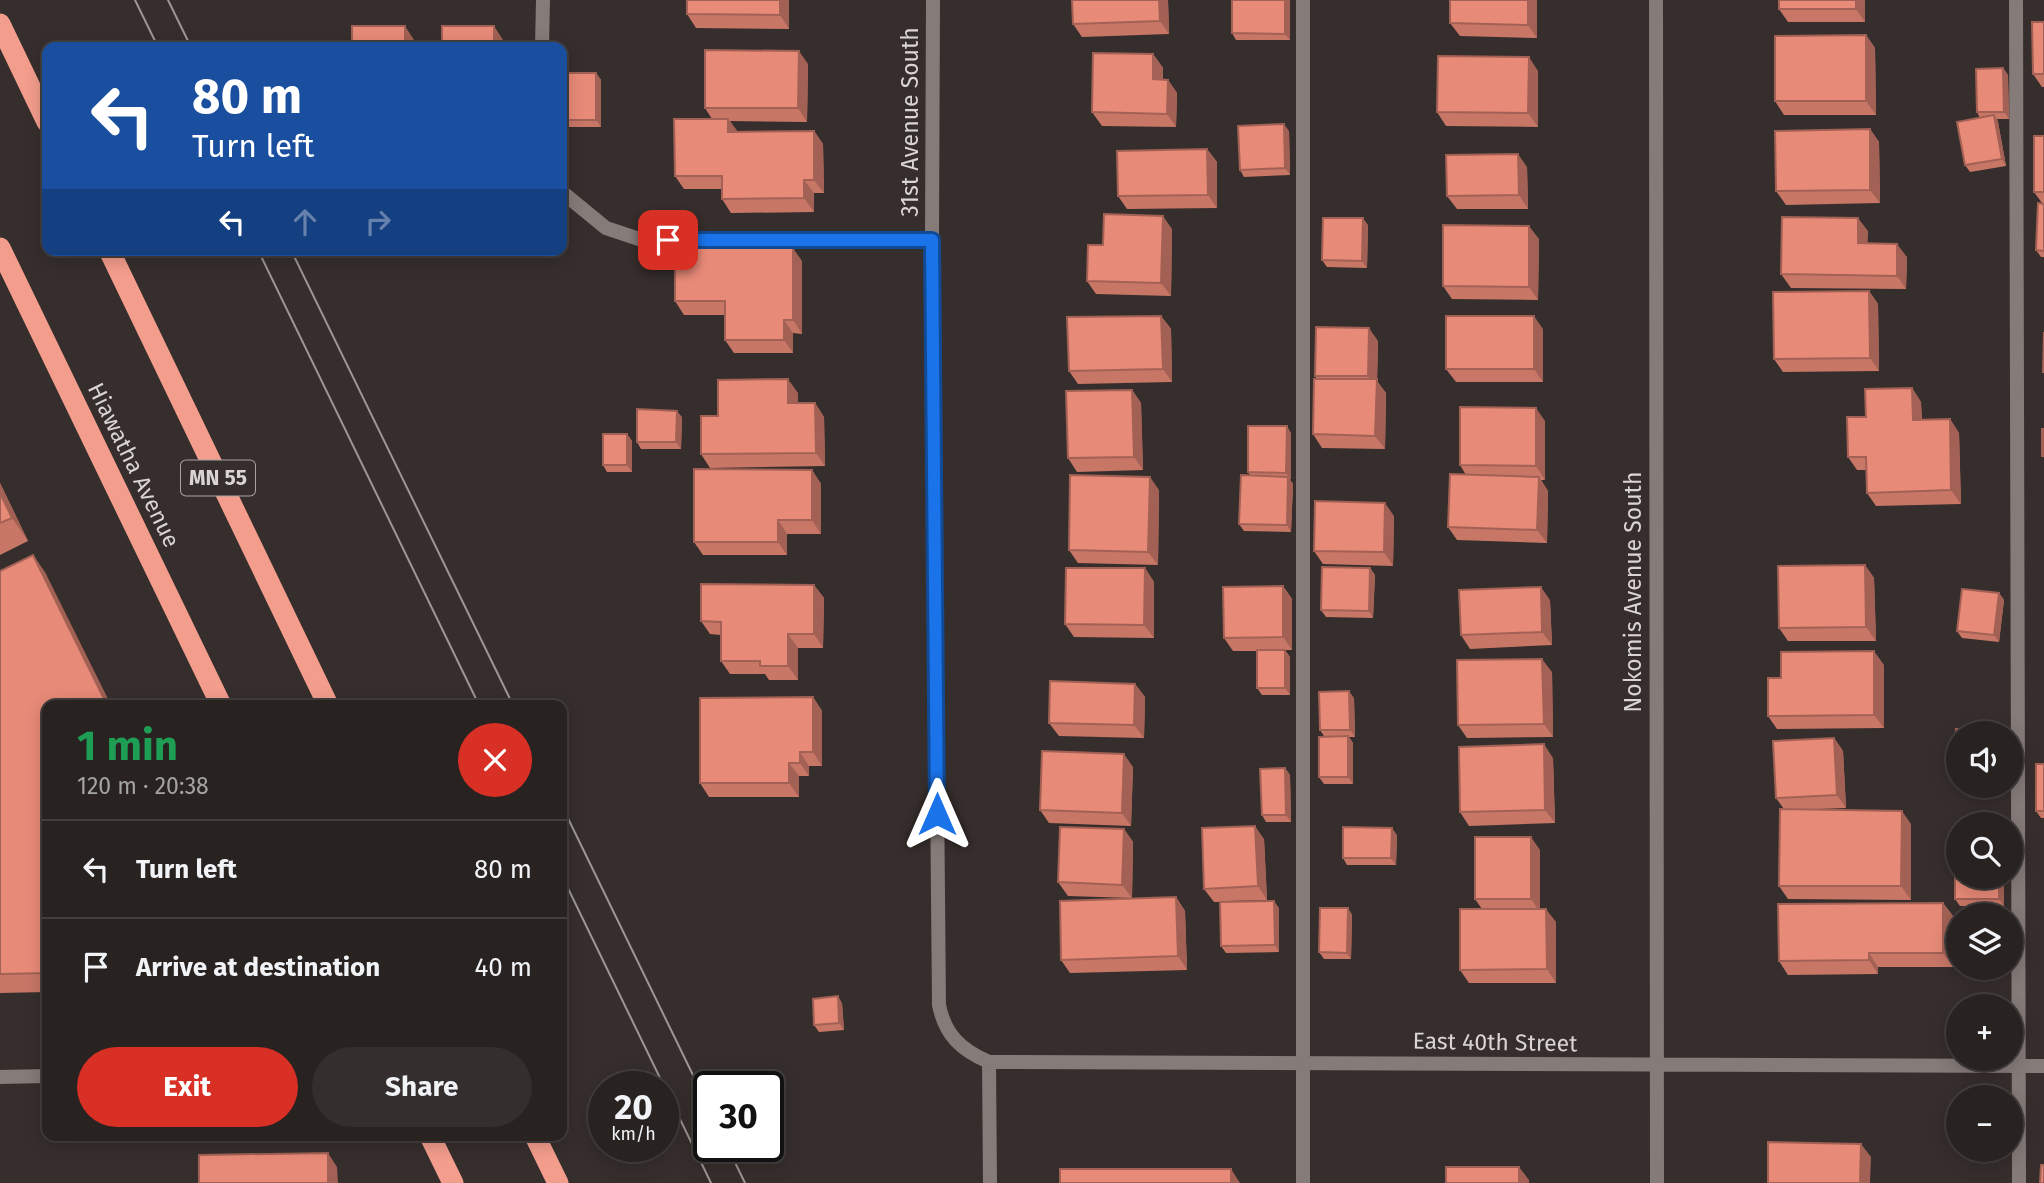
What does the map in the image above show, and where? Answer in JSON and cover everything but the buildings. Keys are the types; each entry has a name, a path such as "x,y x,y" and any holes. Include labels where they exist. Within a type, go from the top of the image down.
{"highway":[{"path":"0,24 42,112"},
{"name":"Hiawatha Avenue","path":"0,248 220,700"},
{"name":"MN 55","path":"112,256 326,700"},
{"path":"432,1141 453,1183"},
{"path":"537,1141 558,1183"}],"street":[{"path":"542,42 543,0"},
{"name":"31st Avenue South","path":"933,0 932,240 939,1005 943,1022 953,1039"},
{"path":"1303,0 1303,1183"},
{"name":"Nokomis Avenue South","path":"1656,0 1657,1183"},
{"path":"2016,0 2020,994"},
{"path":"567,196 606,228 642,240 932,240"},
{"name":"East 40th Street","path":"953,1039 969,1054 989,1062 1946,1065"},
{"path":"989,1062 990,1183"},
{"name":"East 40th Street","path":"2023,1065 2044,1066"},
{"path":"2019,1183 2020,1071"},
{"path":"0,1077 42,1076"}],"tram line":[{"path":"135,0 156,42"},
{"path":"168,0 189,42"},
{"path":"261,256 477,700"},
{"path":"294,256 511,700"},
{"path":"567,816 693,1075"},
{"path":"567,886 711,1183"},
{"path":"735,1162 745,1183"}],"route":[{"path":"668,240 932,240 937,814"}]}
